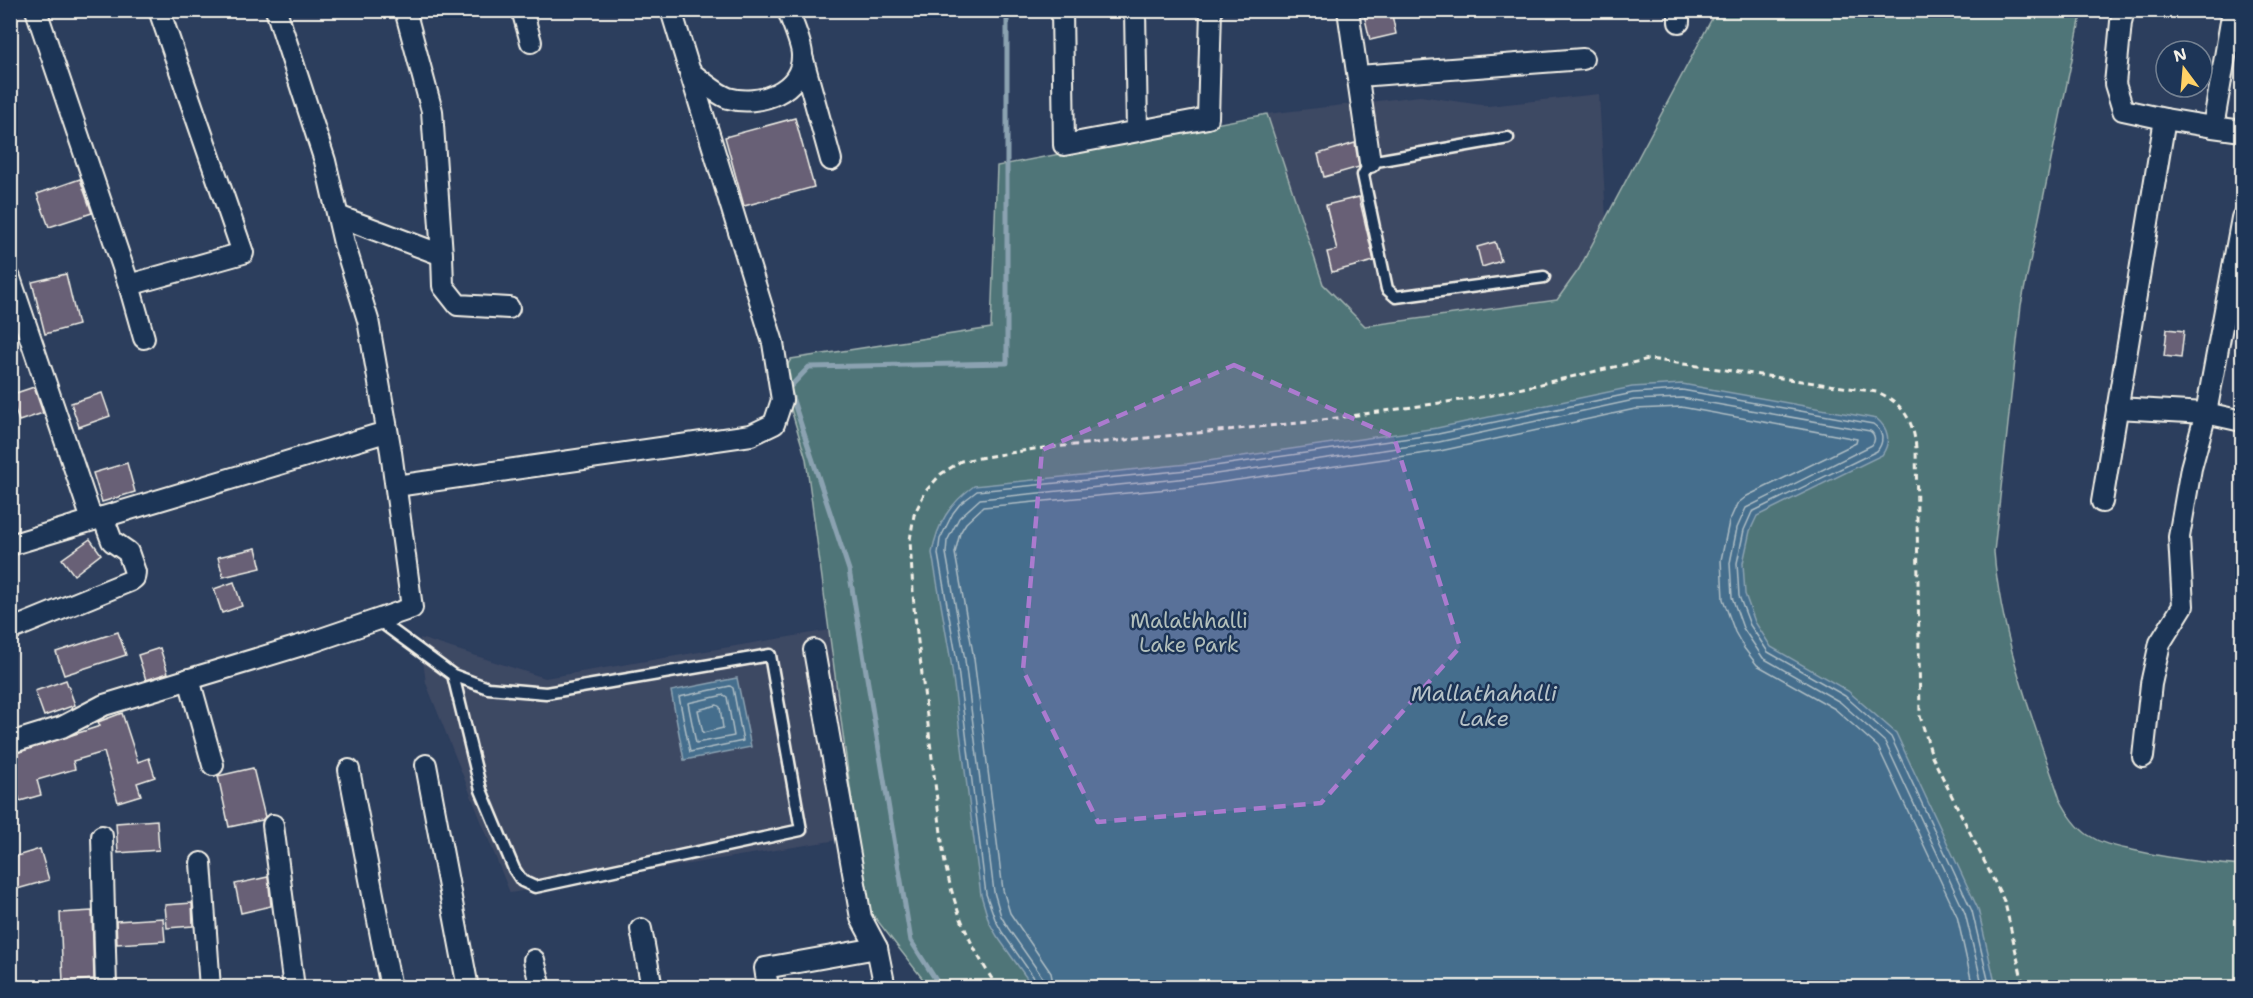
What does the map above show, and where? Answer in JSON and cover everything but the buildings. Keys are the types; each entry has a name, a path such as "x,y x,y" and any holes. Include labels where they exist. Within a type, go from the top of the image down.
{"street":[{"path":"36,10 129,285 144,338"},
{"path":"129,285 243,253 159,10"},
{"path":"12,739 62,727 104,705 412,608 396,486 368,320 338,216 325,161 276,10"},
{"path":"405,10 432,111 443,286 458,305 508,308"},
{"path":"522,10 531,42"},
{"path":"396,486 751,435 774,424 782,399 773,343 671,10"},
{"path":"788,10 831,160"},
{"path":"1062,10 1064,145 1208,118 1211,10"},
{"path":"1135,10 1137,131"},
{"path":"1348,10 1370,162"},
{"path":"2124,10 2115,84 2123,110 2242,131"},
{"path":"2213,127 2233,10"},
{"path":"690,72 728,98 754,101 783,92 796,76 802,56"},
{"path":"1359,76 1583,59"},
{"path":"2102,502 2165,119"},
{"path":"338,216 442,255"},
{"path":"2143,757 2151,684 2160,644 2183,606 2179,537 2191,468 2206,413 2242,218"},
{"path":"10,278 98,518 112,541 128,552 135,572 134,578 130,581 10,630"},
{"path":"2117,408 2206,413 2242,421"},
{"path":"10,545 386,432"},
{"path":"814,650 861,918 877,948 885,987"},
{"path":"189,679 213,765"},
{"path":"426,765 468,987"},
{"path":"349,770 391,987"},
{"path":"273,825 294,987"},
{"path":"102,836 106,987"},
{"path":"201,863 210,987"},
{"path":"641,929 652,987"},
{"path":"768,987 765,968 877,948"},
{"path":"534,960 541,987"}],"lane":[{"path":"1508,138 1370,162 1363,175 1387,289 1396,297 1544,277"},
{"path":"378,620 453,675 488,688 546,693 770,655 801,830 535,887 528,884 522,881 514,869 481,790 453,675"}],"path":[{"path":"998,987 979,960 967,936 949,885 914,608 911,527 922,498 941,474 961,461 1034,449 1309,422 1488,396 1649,359 1877,392 1897,403 1911,423 1916,448 1920,717 1932,756 2005,903 2024,987"}],"highlighted area":[{"path":"1234,365 1394,437 1460,647 1321,803 1098,822 1023,670 1042,450"}],"shaded area":[{"path":"1599,94 1606,219 1579,269 1557,300 1365,326 1323,284 1267,114 1420,96 1488,106"},
{"path":"830,630 856,837 510,893 426,683 420,638 545,678"}],"green space":[{"name":"Malathhalli Lake Park","path":"1716,11 2082,11 2021,305 1994,552 1998,584 2003,615 2019,677 2060,799 2075,823 2088,835 2111,845 2150,854 2242,866 2242,963 2237,987 929,987 866,906 806,459 781,376 791,359 991,328 997,166 1267,114 1323,284 1365,326 1557,300 1579,269"}],"water":[{"name":"Mallathahalli Lake","path":"1682,384 1877,419 1884,427 1888,441 1882,455 1757,516 1750,531 1743,563 1745,594 1755,622 1771,647 1848,691 1896,733 1978,909 1996,987 1033,987 989,922 981,895 951,662 932,553 941,524 958,500 974,486 1187,464 1437,428 1632,387"},
{"path":"737,678 751,747 684,760 671,691"}],"waterway":[{"path":"941,988 911,941 849,570 789,388 809,367 1007,363 1007,10"}]}
